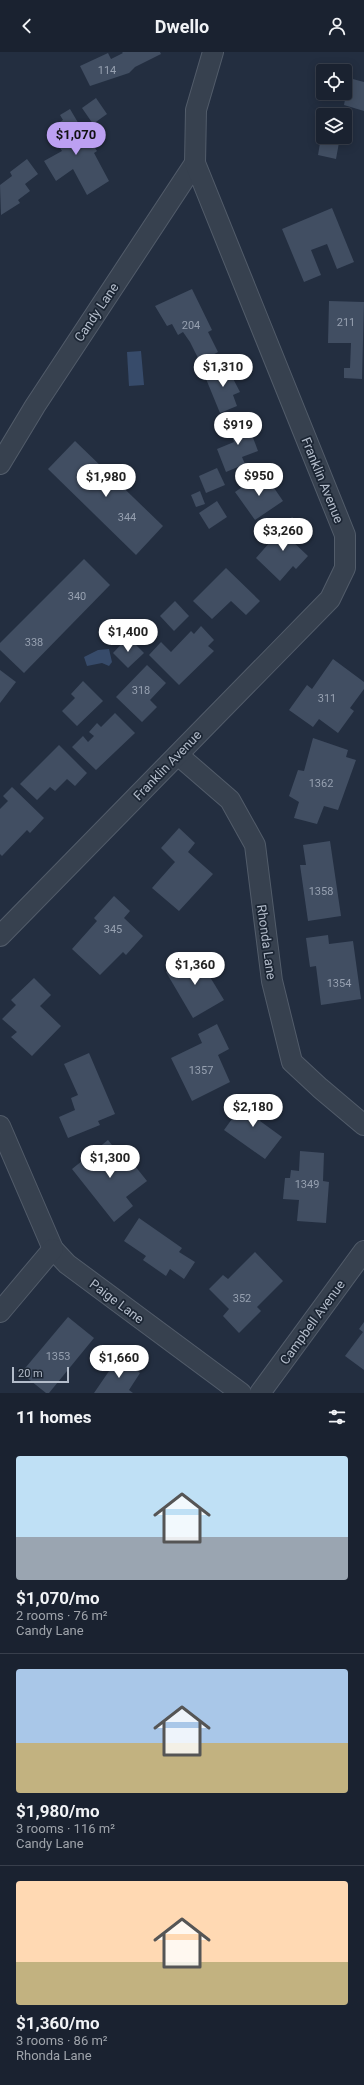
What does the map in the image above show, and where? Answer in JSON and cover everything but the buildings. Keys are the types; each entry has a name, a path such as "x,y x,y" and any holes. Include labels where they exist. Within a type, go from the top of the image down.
{"street":[{"name":"Franklin Avenue","path":"0,936 330,600 346,568 345,535 195,163 196,110 213,52"},
{"name":"Candy Lane","path":"0,464 38,400 195,163"},
{"name":"Rhonda Lane","path":"178,755 230,800 255,845 272,981 292,1062 364,1125"},
{"name":"Paige Lane","path":"0,1126 52,1249 67,1264 241,1393"},
{"path":"0,1312 52,1249"},
{"name":"Campbell Avenue","path":"260,1393 364,1251"}],"water":[{"path":"141,351 144,385 129,386 127,352"},
{"path":"109,649 112,662 109,666 102,663 87,666 84,657 98,650"}]}
